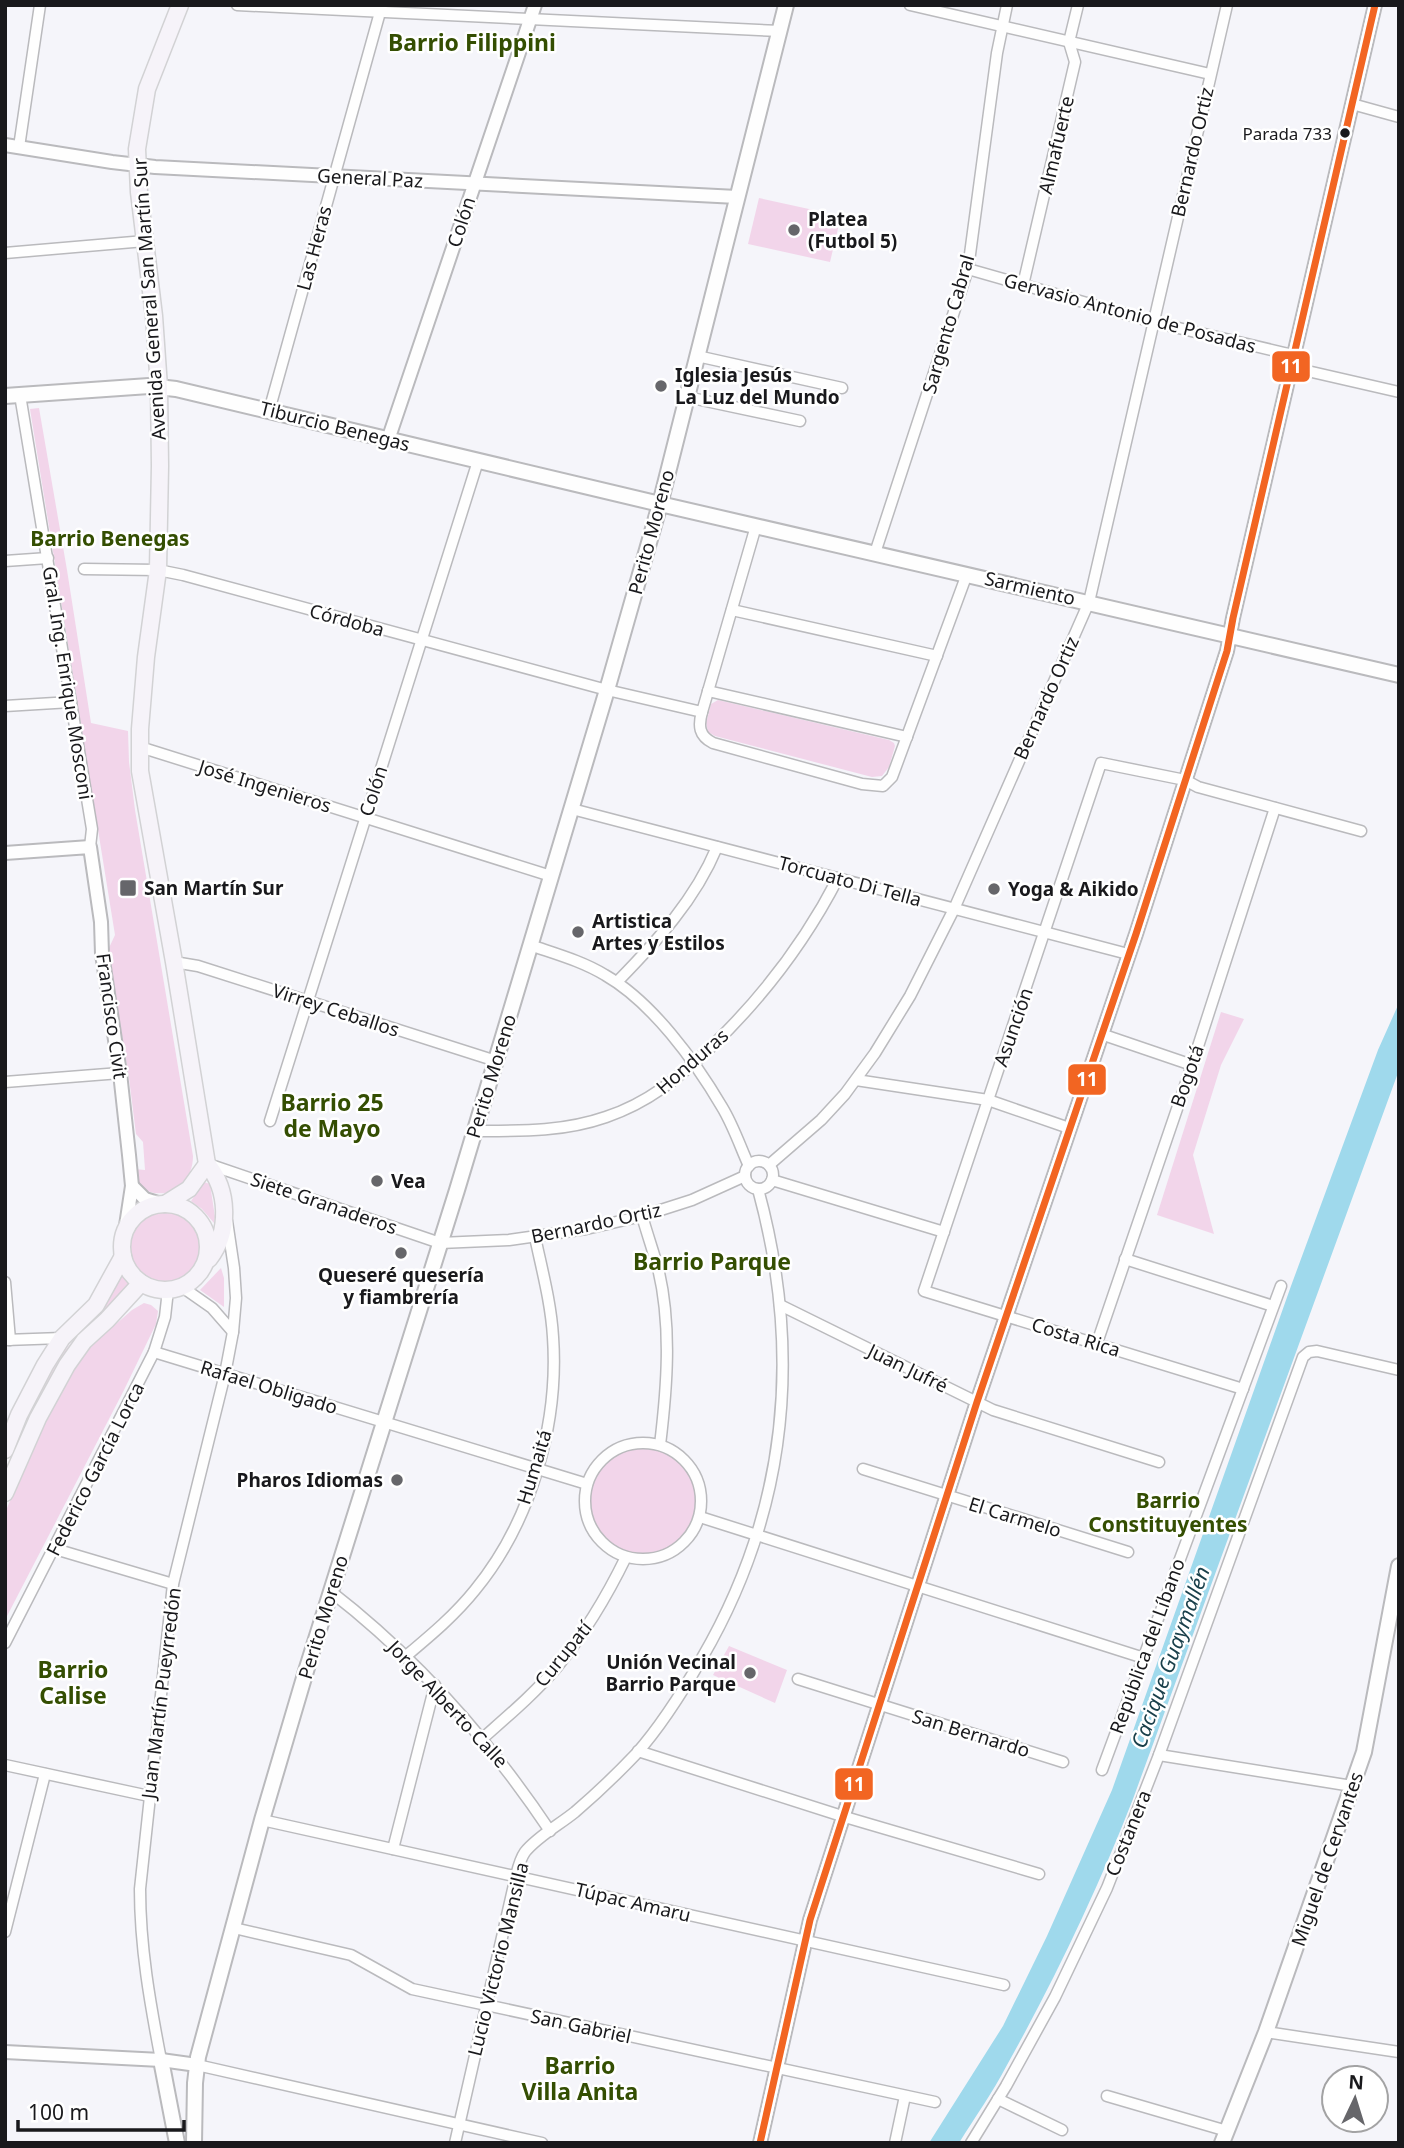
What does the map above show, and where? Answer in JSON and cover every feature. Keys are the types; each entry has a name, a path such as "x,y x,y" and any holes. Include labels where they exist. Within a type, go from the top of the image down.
{"main road":[{"name":"Avenida General San Martín Sur","path":"180,5 147,89 137,166 154,316 159,387 160,476 158,570 146,657 140,771 207,1164"},
{"name":"Perito Moreno","path":"194,2143 197,2065 262,1820 330,1591 475,1130 607,690 660,504 786,5"},
{"name":"Tiburcio Benegas","path":"13,396 159,387 185,391 660,504"},
{"name":"Sarmiento","path":"660,504 1399,675"},
{"path":"125,1232 131,1220 141,1211 163,1204 188,1189 207,1164"},
{"name":"Juan Martín Pueyrredón","path":"207,1164 216,1178 226,1215"},
{"path":"163,1204 188,1210 204,1227 208,1246 205,1264"},
{"path":"123,1256 128,1269 141,1283 153,1289 175,1288 199,1273 217,1247 226,1215"},
{"name":"Francisco Civit","path":"123,1256 125,1232"},
{"path":"6,1446 32,1389 62,1338 96,1305 123,1256"},
{"path":"5,1493 57,1381 77,1349 141,1283"},
{"name":"Miguel de Cervantes","path":"1225,2137 1266,2032 1364,1752 1399,1566"},
{"path":"161,2060 177,2143"}],"street":[{"path":"12,146 40,5"},
{"path":"237,5 381,9 780,31"},
{"name":"Colón","path":"388,440 535,5"},
{"path":"910,5 1210,74"},
{"name":"Sargento Cabral","path":"875,553 968,270 1001,26 1007,5"},
{"name":"Almafuerte","path":"1023,285 1075,62 1069,42 1078,5"},
{"name":"Bernardo Ortiz","path":"769,1166 821,1120 856,1080 910,996 954,909 1089,602 1227,5"},
{"path":"760,2143 810,1920 977,1402 1136,934 1227,652 1375,5"},
{"name":"Las Heras","path":"270,411 381,9"},
{"path":"1352,104 1399,117"},
{"name":"General Paz","path":"12,146 137,166 737,197"},
{"path":"5,253 145,241"},
{"name":"Gervasio Antonio de Posadas","path":"968,270 1399,392"},
{"path":"698,356 842,388"},
{"name":"Gral. Ing. Enrique Mosconi","path":"13,396 48,558 92,829 90,847"},
{"path":"687,397 800,421"},
{"name":"Colón","path":"270,1121 478,461"},
{"path":"756,526 702,712 701,732 713,743 862,785 883,786 892,777 967,574"},
{"path":"5,561 48,558"},
{"name":"Córdoba","path":"84,569 158,570 183,575 607,690 702,712"},
{"path":"732,610 937,656"},
{"path":"708,691 907,737"},
{"path":"5,706 71,702"},
{"name":"José Ingenieros","path":"140,747 551,876"},
{"name":"Asunción","path":"924,1291 1101,763 1185,780"},
{"path":"1185,780 1198,787 1361,831"},
{"name":"Bogotá","path":"1097,1343 1192,1065 1275,808"},
{"name":"Torcuato Di Tella","path":"572,809 1128,954"},
{"path":"5,853 90,847"},
{"name":"Francisco Civit","path":"90,847 132,1185 125,1232"},
{"path":"617,982 675,919 700,882 717,847"},
{"name":"Honduras","path":"475,1130 543,1131 594,1121 652,1097 729,1030 784,967 819,914 838,878"},
{"path":"530,945 583,963 617,982 653,1015 693,1064 723,1108 749,1166 745,1177 748,1184 758,1189 766,1187 772,1180 773,1173 769,1166 761,1162 749,1166"},
{"name":"Virrey Ceballos","path":"174,962 198,966 496,1061"},
{"path":"1101,1034 1192,1065"},
{"path":"5,1082 120,1073"},
{"path":"856,1080 988,1100 1069,1128"},
{"name":"Siete Granaderos","path":"207,1164 440,1243"},
{"name":"Bernardo Ortiz","path":"440,1243 535,1237 642,1216 692,1200 745,1177"},
{"path":"772,1180 944,1232"},
{"path":"132,1185 145,1199 163,1204"},
{"name":"Lucio Victorio Mansilla","path":"455,2143 523,1854 592,1798 638,1751 683,1690 715,1636 734,1596 757,1535 772,1479 781,1423 783,1371 780,1305 772,1251 758,1189"},
{"name":"Juan Martín Pueyrredón","path":"161,2060 145,1967 140,1889 173,1584 233,1332 236,1297 226,1215"},
{"path":"642,1216 658,1268 665,1319 667,1380 660,1445"},
{"name":"Humaitá","path":"406,1656 449,1619 497,1561 516,1524 537,1469 550,1413 554,1356 552,1318 535,1237"},
{"path":"1125,1259 1273,1306"},
{"path":"5,1282 7,1340 62,1338"},
{"name":"República del Líbano","path":"1102,1770 1281,1286"},
{"path":"175,1288 212,1308 233,1332"},
{"name":"Federico García Lorca","path":"5,1643 154,1352 175,1288"},
{"name":"Costa Rica","path":"924,1291 1242,1389"},
{"name":"Juan Jufré","path":"780,1305 993,1410 1159,1462"},
{"name":"Costanera","path":"971,2143 1044,2018 1107,1888 1159,1755 1303,1357 1309,1352 1317,1351 1399,1370"},
{"name":"Rafael Obligado","path":"154,1352 587,1485"},
{"path":"6,1446 27,1443"},
{"path":"642,1443 660,1445 674,1451 695,1473 702,1502 700,1517 692,1534 679,1547 663,1556 644,1560 626,1557 609,1549 596,1536 584,1503 587,1485 595,1468 615,1450 642,1443"},
{"name":"El Carmelo","path":"863,1469 1128,1552"},
{"path":"700,1517 1143,1658"},
{"path":"55,1549 173,1584"},
{"name":"Curupatí","path":"483,1738 533,1693 557,1666 601,1605 626,1557"},
{"name":"Jorge Alberto Calle","path":"330,1591 377,1629 435,1685 483,1738 550,1831"},
{"name":"San Bernardo","path":"798,1679 1063,1762"},
{"path":"393,1849 435,1685"},
{"path":"638,1751 845,1817 1039,1874"},
{"path":"1159,1755 1352,1786"},
{"path":"5,1765 149,1796"},
{"path":"5,1932 45,1774"},
{"name":"Túpac Amaru","path":"262,1820 1004,1985"},
{"name":"San Gabriel","path":"234,1928 351,1955 412,1989 935,2102"},
{"path":"1266,2032 1399,2052"},
{"path":"5,2052 161,2060 197,2065 542,2143"},
{"path":"895,2143 905,2096"},
{"path":"1107,2096 1225,2137"},
{"path":"998,2099 1062,2130"}],"shaded area":[{"name":"Platea (Futbol 5)","path":"759,198 841,216 830,262 748,244"},
{"path":"39,408 91,723 128,731 135,810 193,1156 188,1176 182,1184 166,1193 148,1191 138,1186 134,1169 145,1170 143,1142 136,1134 108,950 115,935 30,409"},
{"path":"718,700 889,740 895,746 889,767 882,776 872,777 715,736 708,732 706,723 711,704"},
{"path":"1221,1012 1244,1019 1221,1065 1193,1155 1214,1234 1157,1215"},
{"path":"204,1182 210,1184 214,1223 191,1201"},
{"path":"165,1212 190,1222 200,1247 190,1272 165,1282 140,1272 130,1247 140,1222"},
{"path":"221,1268 224,1278 224,1307 200,1290"},
{"path":"119,1272 136,1287 28,1421 26,1420 61,1355 111,1296"},
{"path":"144,1303 158,1311 156,1324 5,1620 5,1513 44,1420 74,1368 90,1347 132,1310"},
{"path":"643,1443 665,1447 684,1460 697,1479 701,1501 697,1523 684,1542 665,1555 643,1559 621,1555 602,1542 589,1523 585,1501 589,1479 602,1460 621,1447"},
{"name":"Unión Vecinal Barrio Parque","path":"729,1646 787,1670 775,1703 713,1675"}],"water":[{"name":"Cacique Guaymallén","path":"1399,1003 1399,1070 1119,1833 1058,1967 990,2095 959,2143 929,2143 1003,2026 1047,1936 1112,1790 1291,1286 1378,1050"}],"transit line":[{"name":"11","path":"760,2143 810,1920 977,1402 1136,934 1227,651 1375,5"}],"place":[{"name":"Parada 733","path":"1345,133"},
{"name":"Platea (Futbol 5)","path":"794,230"},
{"name":"Iglesia Jesús La Luz del Mundo","path":"661,386"},
{"name":"San Martín Sur","path":"128,888"},
{"name":"Yoga & Aikido","path":"994,889"},
{"name":"Artistica Artes y Estilos","path":"578,932"},
{"name":"Vea","path":"377,1181"},
{"name":"Queseré quesería y fiambrería","path":"401,1253"},
{"name":"Pharos Idiomas","path":"397,1480"},
{"name":"Unión Vecinal Barrio Parque","path":"750,1673"}],"district":[{"name":"Barrio Filippini","path":"472,42"},
{"name":"Barrio Benegas","path":"110,538"},
{"name":"Barrio 25 de Mayo","path":"332,1115"},
{"name":"Barrio Parque","path":"712,1261"},
{"name":"Barrio Constituyentes","path":"1168,1512"},
{"name":"Barrio Calise","path":"73,1682"},
{"name":"Barrio Villa Anita","path":"580,2078"}]}
